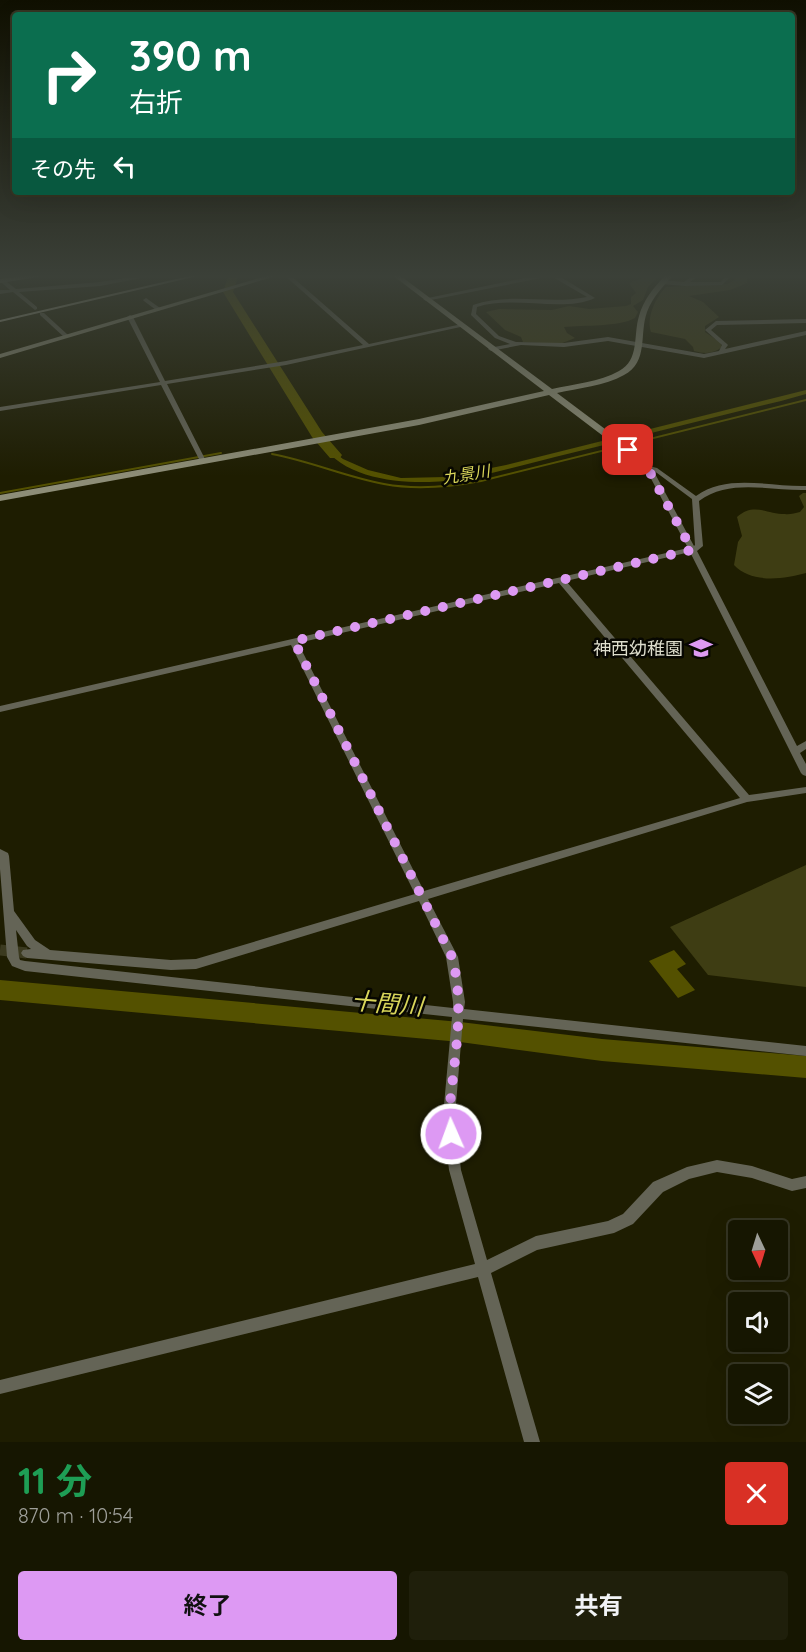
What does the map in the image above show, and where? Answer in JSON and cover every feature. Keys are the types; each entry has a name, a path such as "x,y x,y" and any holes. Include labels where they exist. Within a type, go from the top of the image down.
{"street":[{"path":"0,356 49,341"},
{"path":"142,341 203,461"},
{"path":"363,341 368,346"},
{"path":"0,410 270,366 390,341"},
{"path":"481,341 647,467 806,773"},
{"path":"509,341 516,344"},
{"path":"491,349 516,344 564,345 591,341"},
{"path":"622,341 693,356 708,356 769,341"},
{"path":"721,341 725,345 721,352"},
{"path":"0,498 448,417 551,393 622,374 637,360 639,344"},
{"path":"647,467 655,469 696,499"},
{"path":"696,499 726,486 806,488"},
{"path":"0,709 692,550 699,546 696,499"},
{"path":"560,579 747,799"},
{"path":"294,641 452,957 458,989 449,1116 455,1170 532,1442"},
{"path":"796,751 806,744"},
{"path":"27,953 171,965 196,964 747,799 806,790"},
{"path":"0,854 4,856 13,957 16,963 25,966 806,1051"},
{"path":"9,910 31,943 50,955"},
{"path":"0,1387 484,1269 536,1243 609,1228 628,1219 658,1187 687,1173 717,1166 752,1172 792,1185 806,1182"}],"shaded area":[{"path":"523,341 567,341 560,344"},
{"path":"687,341 719,341 722,347 705,353 694,351"},
{"path":"806,493 806,573 778,578 759,577 741,571 734,565 738,542 742,536 737,517 755,509 778,514 800,512 804,507 799,496"},
{"path":"806,865 806,987 708,975 670,927"}],"water":[{"path":"806,390 806,394 781,401 492,473 445,481 400,481 370,476 342,464 322,443 326,442 331,450 343,459 368,470 401,478 446,477 506,465"},
{"path":"674,950 686,964 677,969 695,990 678,998 649,961"}],"waterway":[{"name":"九景川","path":"259,341 317,434 335,455"},
{"path":"272,454 384,484 408,487 445,486 481,481 806,400"},
{"path":"0,493 221,453"},
{"name":"十間川","path":"0,990 460,1032 602,1050 806,1067"}],"tunnel":[{"path":"0,950 27,953"}],"place":[{"name":"神西幼稚園","path":"701,648"}],"route":[{"path":"451,1134 449,1116 459,1002 452,957 294,641 692,550 647,467 628,450"}]}
